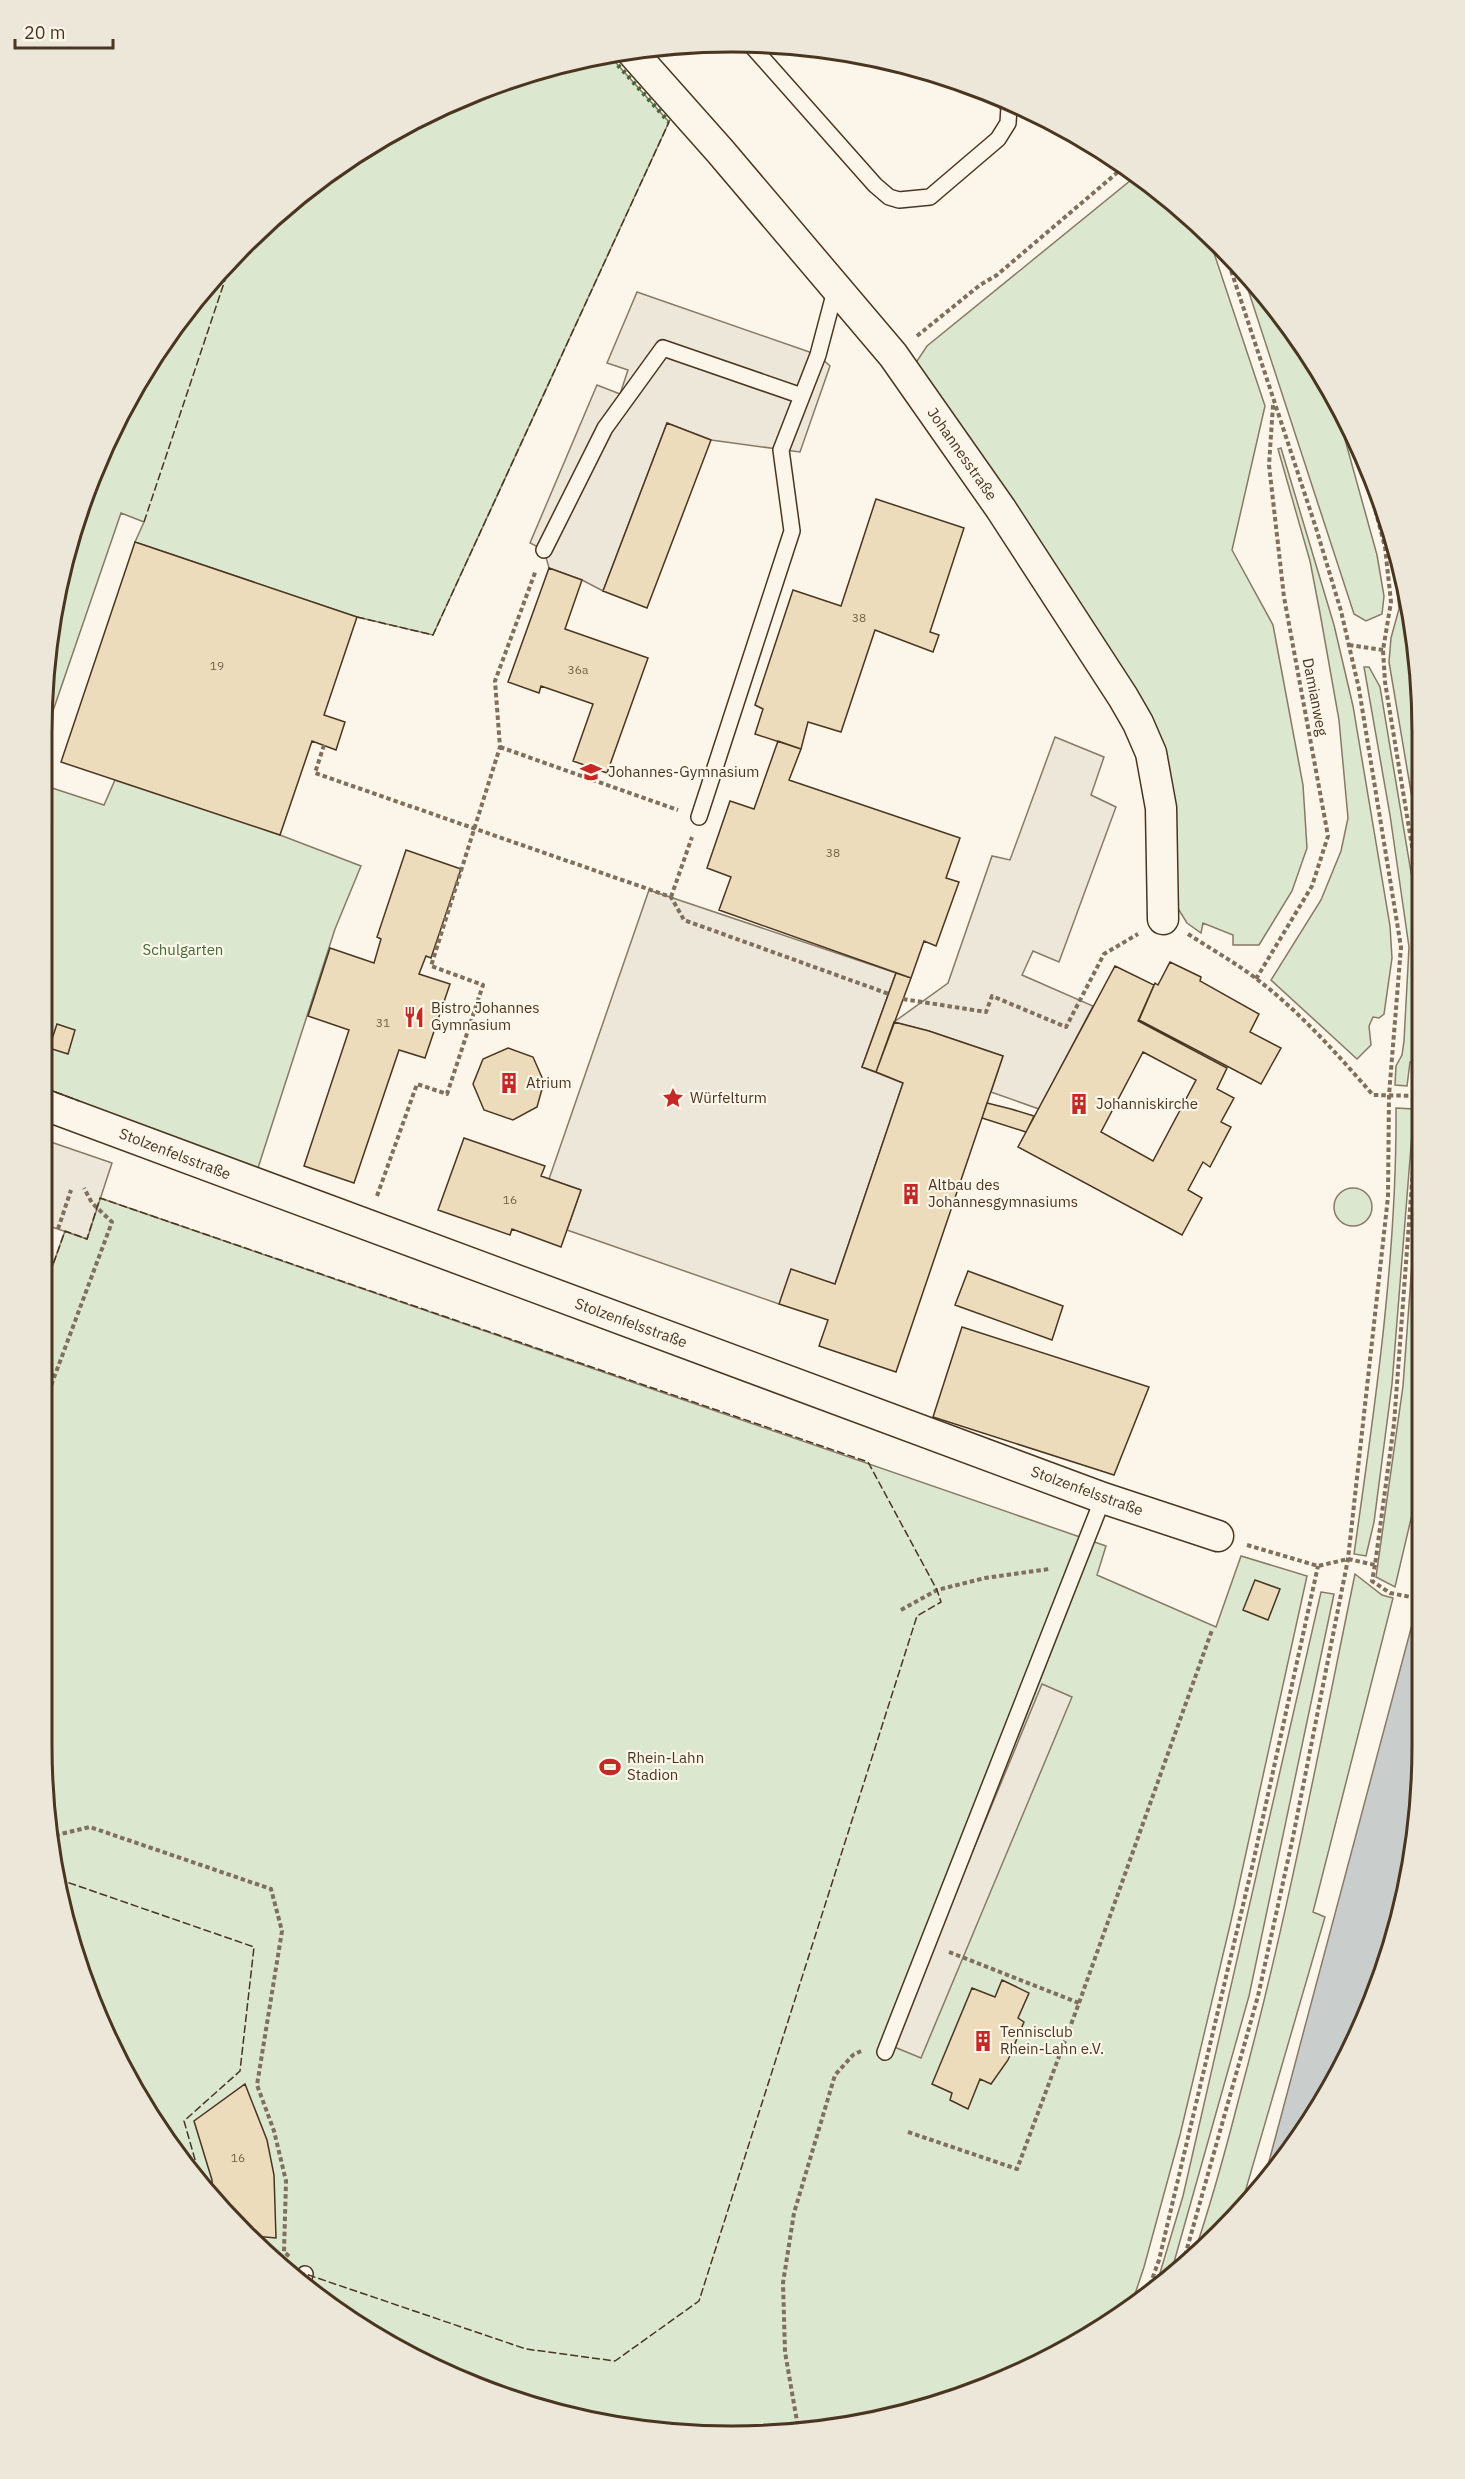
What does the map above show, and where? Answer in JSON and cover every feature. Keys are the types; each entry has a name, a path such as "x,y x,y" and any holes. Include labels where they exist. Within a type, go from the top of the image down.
{"street":[{"name":"Johannesstraße","path":"638,59 720,151 893,355 1001,509 1138,723 1151,753 1161,808 1163,919"},
{"name":"Stolzenfelsstraße","path":"52,1108 1103,1498 1218,1536"}],"lane":[{"path":"758,53 875,184 889,197 899,200 930,196 998,139 1008,123 1009,111"},
{"path":"699,817 792,531 781,450 818,355 836,287"},
{"path":"544,550 605,428 663,348 802,396"},
{"path":"885,2052 1103,1498"}],"path":[{"path":"893,355 980,285 997,275 1117,172"},
{"path":"1186,2254 1258,1996 1293,1837 1348,1559 1388,1197 1389,1095 1401,947 1359,689 1348,645 1316,528 1231,271"},
{"name":"Damianweg","path":"1256,978 1312,886 1328,836 1284,597 1269,465 1274,403"},
{"path":"1375,512 1384,548 1391,602 1383,650 1385,682 1412,843"},
{"path":"367,1226 417,1084 447,1094 483,984 431,966 500,747 495,681 544,550"},
{"path":"1348,645 1383,650"},
{"path":"324,745 315,773 671,897 684,920 889,994"},
{"path":"500,747 699,817 671,897"},
{"path":"903,999 986,1012 992,996 1066,1027 1104,954 1163,919 1256,978 1292,1008 1315,1034 1333,1048 1373,1095 1412,1096"},
{"path":"52,1383 112,1222 92,1203 84,1188"},
{"path":"58,1229 71,1190"},
{"path":"1412,1205 1394,1424 1372,1581 1390,1593 1412,1597"},
{"path":"1218,1536 1318,1566 1348,1559 1374,1566"},
{"path":"1151,2282 1170,2215 1253,1863 1318,1566"},
{"path":"901,1610 937,1590 985,1578 1045,1569 1055,1569 1072,1577"},
{"path":"908,2132 1017,2169 1079,2003 1212,1630"},
{"path":"58,1835 90,1827 271,1889 282,1931 257,2085 274,2132 286,2181 284,2252 306,2270 305,2275"},
{"path":"928,1944 1079,2003"},
{"path":"797,2423 785,2352 783,2283 794,2212 835,2075 853,2055 891,2037"}],"green space":[{"path":"616,63 669,122 433,635 357,617 135,542 144,522 121,513 53,711 58,644 66,600 76,557 104,472 144,392 167,355 221,284 284,221 355,167 432,123 472,104 557,76"},
{"path":"1130,181 1181,221 1214,253 1265,406 1232,550 1273,625 1303,785 1307,848 1292,891 1259,945 1233,945 1233,935 1203,923 1201,933 1187,923 1177,907 1170,799 915,364 927,346"},
{"path":"1248,289 1298,355 1344,437 1377,555 1384,596 1382,614 1366,621 1354,614"},
{"path":"1281,448 1334,625 1353,706 1390,926 1392,958 1384,1014 1379,1018 1373,1017 1369,1026 1371,1045 1357,1059 1271,980 1321,900 1341,851 1348,818 1339,720 1320,613 1310,561 1278,449"},
{"path":"1397,592 1407,644 1411,688 1412,798 1389,662 1391,638 1399,609"},
{"path":"1364,667 1369,667 1380,687 1412,878 1412,1062 1410,1062 1407,1086 1395,1085 1396,1066 1402,1055 1404,1041 1409,947 1390,815"},
{"name":"Schulgarten","path":"115,780 280,835 361,866 335,929 257,1171 52,1091 52,788 104,805"},
{"path":"1396,1108 1412,1109 1412,1134 1392,1384 1374,1522 1366,1556 1354,1554 1377,1387 1389,1276"},
{"path":"1353,1188 1360,1189 1366,1194 1371,1200 1371,1214 1366,1220 1360,1225 1353,1226 1346,1225 1340,1220 1335,1214 1334,1207 1335,1200 1340,1194 1346,1189"},
{"path":"100,1198 1106,1546 1097,1575 1216,1627 1241,1556 1307,1576 1231,1921 1180,2135 1135,2294 1110,2312 1033,2356 993,2375 908,2403 821,2421 777,2425 688,2425 644,2421 600,2413 557,2403 472,2375 392,2335 355,2312 284,2258 252,2227 221,2195 167,2124 123,2047 104,2007 89,1965 76,1922 58,1835 52,1747 52,1267 65,1231 87,1239"},
{"path":"1412,1264 1412,1514 1395,1587 1376,1577 1403,1386"},
{"path":"1355,1574 1382,1595 1393,1598 1313,1912 1325,1917 1244,2195 1198,2242 1223,2159 1256,2033 1301,1837"},
{"path":"1321,1592 1334,1594 1249,1996 1174,2264 1159,2275 1183,2196"}],"shaded area":[{"path":"637,292 818,355 830,366 800,452 711,440 667,423 603,591 582,580 549,568 544,550 530,543 597,385 620,394 628,370 607,363"},
{"path":"1055,737 1104,757 1091,795 1116,807 1059,962 1033,951 1022,975 1093,1006 1039,1109 991,1092 1003,1056 929,1031 894,1022 948,983 992,856 1010,860"},
{"path":"649,890 896,973 862,1067 903,1083 835,1284 779,1304 567,1230 581,1190 549,1179"},
{"path":"52,1142 112,1163 87,1239 52,1227"},
{"path":"1412,1625 1411,1791 1407,1835 1389,1922 1361,2007 1342,2047 1298,2124 1268,2165"},
{"path":"1042,1684 1072,1697 921,2058 892,2046"}],"building":[{"path":"667,423 711,440 647,608 603,591"},
{"path":"876,499 964,528 930,632 939,635 933,652 875,630 841,732 808,722 801,749 755,734 763,709 755,705 793,590 841,606"},
{"path":"135,542 357,617 324,715 345,722 336,750 312,741 280,835 61,762"},
{"path":"549,568 582,580 565,629 648,658 607,773 573,761 593,704 541,686 539,693 508,682"},
{"path":"778,741 801,749 789,780 960,838 946,878 959,882 936,946 924,941 911,978 719,910 731,877 707,868 730,801 754,809"},
{"path":"406,850 461,869 431,958 426,956 419,974 450,984 425,1058 399,1050 354,1183 304,1166 349,1030 308,1016 330,948 374,963 381,939 377,937"},
{"name":"Johanniskirche","path":"1170,962 1201,977 1200,981 1259,1014 1250,1032 1281,1048 1261,1084 1139,1020 1155,983 1158,985"},
{"name":"Johanniskirche","path":"1115,966 1154,985 1138,1021 1227,1068 1217,1089 1234,1098 1221,1122 1231,1127 1210,1167 1203,1162 1188,1190 1202,1198 1182,1235 1018,1147","holes":["1143,1052 1196,1080 1153,1161 1101,1132"]},
{"path":"896,973 911,978 876,1072 862,1067"},
{"name":"Altbau des Johannesgymnasiums","path":"894,1022 929,1031 1003,1056 896,1372 819,1346 828,1320 779,1304 791,1269 835,1284 903,1083 876,1072"},
{"path":"57,1024 75,1030 68,1054 52,1049 52,1039"},
{"name":"Atrium","path":"508,1048 533,1057 544,1082 537,1107 513,1120 484,1110 473,1084 483,1059"},
{"path":"987,1103 1034,1116 1026,1132 982,1118"},
{"path":"464,1138 545,1166 541,1176 581,1190 561,1247 512,1229 510,1235 438,1210"},
{"path":"968,1271 1063,1306 1052,1340 955,1305"},
{"path":"962,1327 1149,1387 1114,1475 933,1417"},
{"path":"1255,1580 1280,1589 1268,1620 1243,1610"},
{"name":"Tennisclub Rhein-Lahn e.V.","path":"1002,1980 1029,1993 1018,2018 1024,2022 1008,2060 991,2084 980,2079 968,2109 950,2100 952,2093 932,2084 972,1988 995,1997"},
{"path":"245,2084 267,2140 274,2175 276,2238 262,2237 212,2184 194,2121"}],"hedge":[{"path":"616,63 669,122"}],"fence":[{"path":"357,617 433,635 669,122"},
{"path":"144,522 225,280"},
{"path":"52,1091 79,1101"},
{"path":"52,1267 65,1231 87,1239 100,1198 868,1462 937,1590 941,1602 917,1616 699,2301 615,2361 526,2349 303,2273"},
{"path":"67,1882 254,1947 240,2071 184,2121 196,2164"}],"place":[{"name":"Johannes-Gymnasium","path":"591,772"},
{"name":"Bistro Johannes Gymnasium","path":"414,1017"},
{"name":"Atrium","path":"509,1083"},
{"name":"Würfelturm","path":"673,1098"},
{"name":"Johanniskirche","path":"1079,1104"},
{"name":"Altbau des Johannesgymnasiums","path":"911,1194"},
{"name":"Rhein-Lahn Stadion","path":"610,1767"},
{"name":"Tennisclub Rhein-Lahn e.V.","path":"983,2041"}]}
